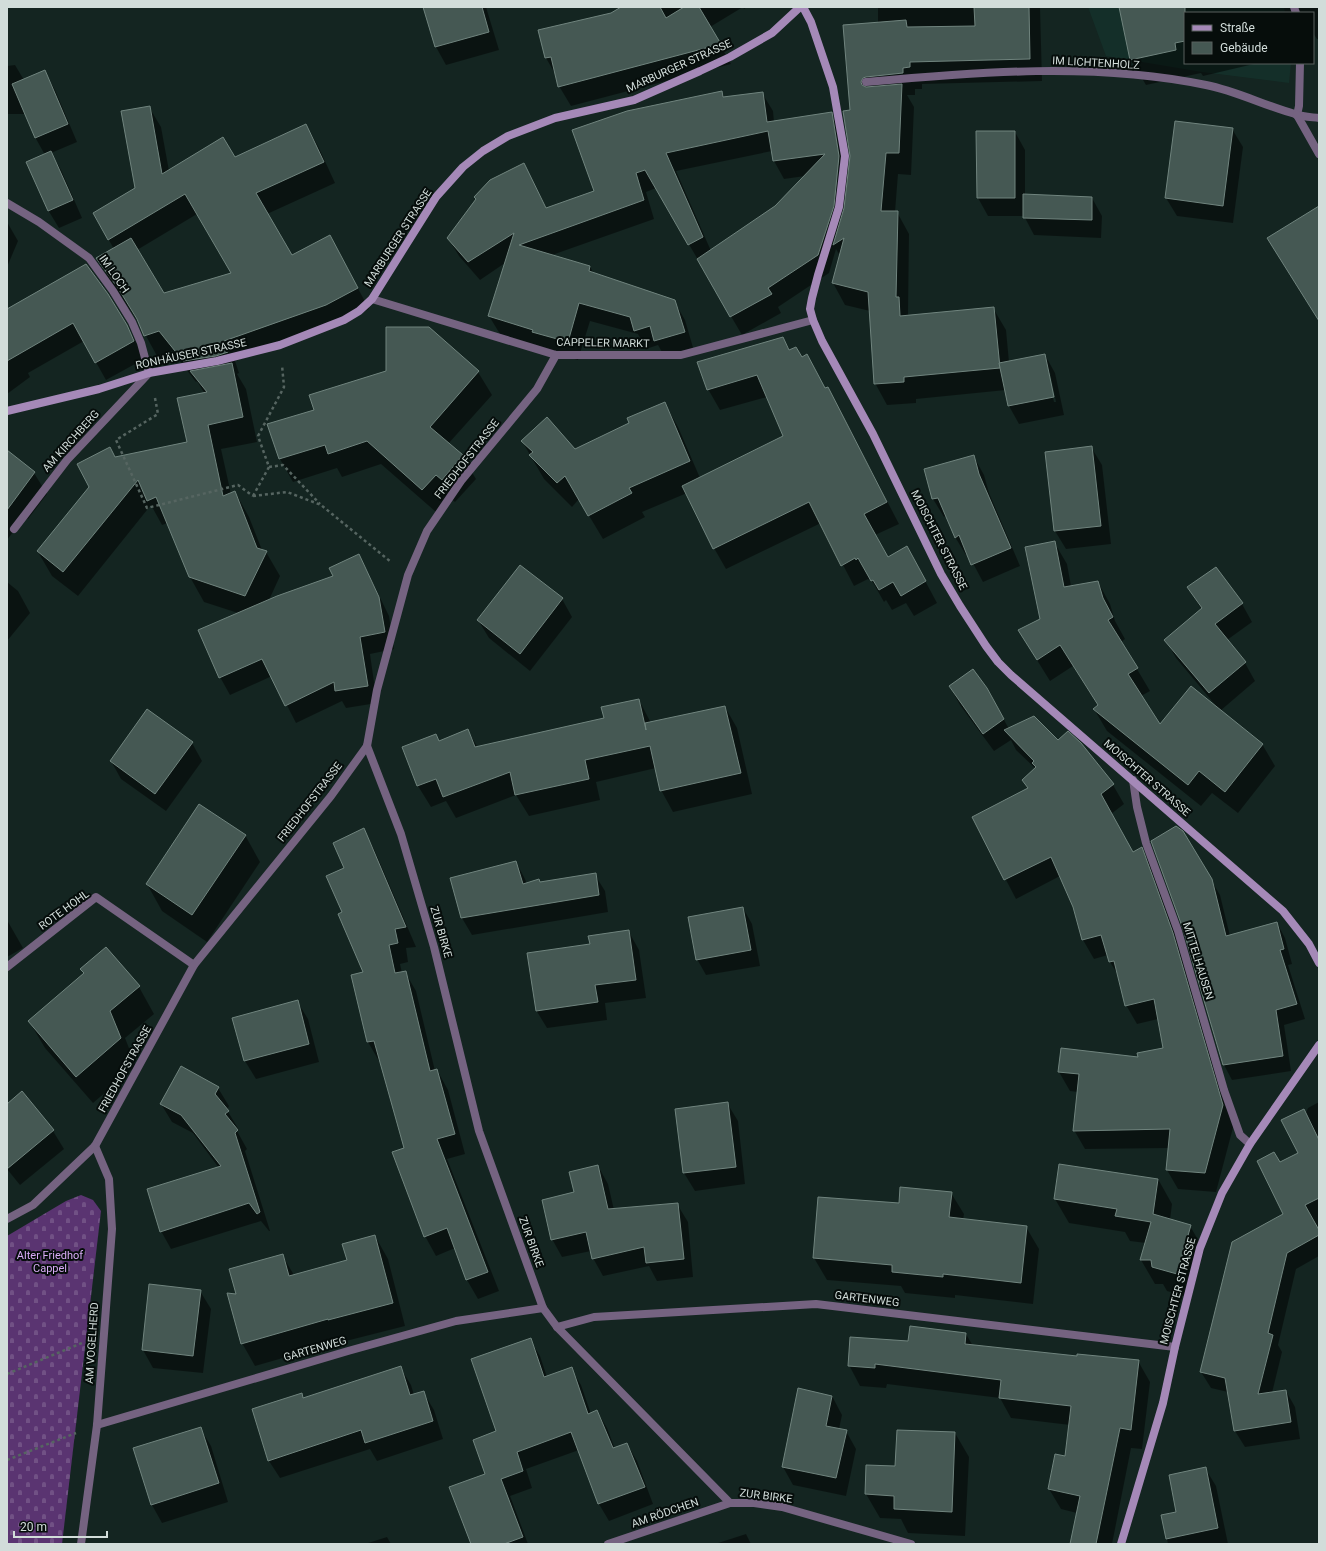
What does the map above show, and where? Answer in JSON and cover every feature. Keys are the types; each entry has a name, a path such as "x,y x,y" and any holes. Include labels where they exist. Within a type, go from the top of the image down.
{"street":[{"name":"MARBURGER STRASSE","path":"372,299 436,197 463,167 483,151 508,136 555,118 634,100 700,71 730,57 772,34 802,7"},
{"name":"MOISCHTER STRASSE","path":"802,7 811,22 833,88 844,156 839,207 818,275 810,309 822,341 873,434 941,574 960,606 998,662 1011,675 1283,911 1309,944 1319,963"},
{"path":"1300,64 1299,106 1297,115 1319,154"},
{"name":"IM LICHTENHOLZ","path":"866,82 1024,71 1094,72 1159,78 1207,85 1297,115 1319,118"},
{"name":"IM LOCH","path":"7,203 38,222 89,258 113,291 132,322 141,343 149,373"},
{"name":"RONHÄUSER STRASSE","path":"7,411 99,389 149,373 217,361 280,344 344,320 359,311 372,299"},
{"name":"CAPPELER MARKT","path":"372,299 556,355 681,355 813,320"},
{"name":"FRIEDHOFSTRASSE","path":"7,1219 33,1205 95,1146 194,966 330,796 367,746 377,690 408,575 427,531 457,487 537,390 556,355"},
{"name":"AM KIRCHBERG","path":"14,529 67,460 149,373"},
{"name":"ZUR BIRKE","path":"367,746 401,834 434,947 479,1131 543,1308 557,1327 730,1503 782,1507 911,1544"},
{"name":"MITTELHAUSEN","path":"1133,780 1137,807 1146,843 1178,931 1224,1090 1240,1135 1250,1144"},
{"name":"ROTE HOHL","path":"7,967 96,897 194,966"},
{"name":"MOISCHTER STRASSE","path":"1121,1544 1163,1403 1174,1347 1200,1248 1222,1193 1250,1144 1319,1045"},
{"name":"AM VOGELHERD","path":"82,1544 97,1425 112,1229 109,1179 95,1146"},
{"name":"GARTENWEG","path":"557,1327 594,1317 816,1304 1174,1347"},
{"name":"GARTENWEG","path":"97,1425 348,1351 456,1321 543,1308"},
{"name":"AM RÖDCHEN","path":"608,1544 730,1503"}],"path":[{"path":"253,496 269,467 258,436 284,387 280,344"},
{"path":"158,414 116,440 147,508 238,485 253,496 287,492 321,506"},
{"path":"269,467 283,465 321,506 408,575"},
{"path":"7,1374 86,1342"},
{"path":"7,1460 97,1425"}],"shaded area":[{"path":"1088,7 1284,7 1285,12 1184,12 1184,64 1291,64 1289,83 1202,72 1106,56"}],"green space":[{"name":"Alter Friedhof Cappel","path":"81,1195 93,1200 101,1211 62,1544 7,1544 7,1236 66,1201"}],"building":[{"path":"423,7 482,7 489,32 435,47"},
{"path":"621,7 660,7 666,18 684,7 699,7 721,44 558,87 551,57 545,58 538,30 611,13"},
{"path":"974,7 1029,7 1030,59 910,62 910,67 903,68 903,73 866,77 863,78 861,82 862,85 866,87 902,84 899,153 886,153 881,211 898,211 896,297 899,297 900,316 994,307 1000,368 904,377 904,382 874,384 868,292 832,283 844,238 833,245 844,208 850,156 843,111 850,110 843,25 906,20 907,27 975,26"},
{"path":"1119,7 1185,7 1184,41 1175,43 1176,50 1130,60"},
{"path":"45,70 68,124 35,138 12,84"},
{"path":"722,91 723,97 763,92 767,122 832,112 839,156 834,206 818,255 768,288 772,294 730,317 697,259 775,206 825,154 773,161 768,131 666,153 703,237 688,245 645,170 636,173 644,200 519,245 590,266 589,271 675,300 685,332 654,341 650,326 634,331 630,317 579,303 568,342 532,332 533,330 488,316 514,233 468,262 447,238 476,199 474,197 490,180 524,163 546,208 594,191 572,130 627,111"},
{"path":"150,106 162,174 223,137 235,157 306,124 324,162 256,193 292,255 330,235 358,288 326,305 224,341 228,352 216,356 183,361 159,331 144,336 137,319 118,288 96,258 131,238 164,293 231,273 185,194 108,240 93,213 135,188 121,111"},
{"path":"1175,121 1233,128 1223,206 1165,198"},
{"path":"976,131 1015,131 1015,198 977,198"},
{"path":"51,151 73,200 48,211 26,162"},
{"path":"1023,194 1092,197 1092,220 1023,218"},
{"path":"1319,206 1319,321 1267,238"},
{"path":"86,264 108,294 127,325 134,341 95,363 73,323 7,361 7,309"},
{"path":"386,327 429,327 479,371 430,427 463,455 442,480 436,475 422,490 367,441 328,454 325,445 279,459 267,424 314,410 309,395 386,371"},
{"path":"783,337 789,350 796,347 802,357 807,354 825,388 828,387 887,502 864,514 888,557 907,546 926,581 901,596 893,582 879,590 873,580 871,581 858,558 856,560 855,558 841,566 809,502 713,549 682,486 783,436 757,375 707,390 697,362"},
{"path":"1045,354 1054,397 1008,406 999,363"},
{"path":"232,363 243,417 208,425 223,496 235,491 257,548 267,551 245,596 189,577 156,497 147,501 138,480 63,572 37,551 89,487 77,464 110,447 115,457 187,442 177,398 207,392 190,371"},
{"path":"665,402 690,461 629,488 632,493 588,516 565,476 557,483 529,455 533,452 521,441 547,417 575,449 629,423 627,418"},
{"path":"1092,446 1101,526 1054,531 1045,452"},
{"path":"7,450 35,472 7,510"},
{"path":"974,455 979,474 1011,548 971,565 959,535 955,538 938,498 932,499 924,469"},
{"path":"1055,541 1064,587 1098,581 1103,598 1113,617 1108,620 1138,668 1128,674 1160,724 1191,686 1263,744 1225,792 1199,771 1188,785 1093,709 1098,705 1060,645 1037,660 1018,630 1040,619 1025,547"},
{"path":"359,554 379,597 385,632 360,637 368,686 335,691 334,682 285,706 262,659 219,678 198,630 277,596 333,576 329,568"},
{"path":"520,565 563,598 520,654 477,620"},
{"path":"1216,567 1243,603 1215,624 1246,662 1209,693 1164,640 1202,608 1187,587"},
{"path":"973,669 987,688 1004,719 983,734 949,686"},
{"path":"639,699 646,730 645,723 725,706 741,773 660,791 650,746 585,760 589,779 515,795 510,772 443,797 436,779 417,786 402,747 436,734 439,741 468,729 475,747 604,718 601,707"},
{"path":"147,709 193,742 155,794 110,761"},
{"path":"1034,716 1058,740 1068,731 1081,743 1114,784 1101,794 1133,852 1142,847 1173,933 1223,1105 1205,1173 1166,1170 1170,1129 1073,1131 1079,1074 1058,1072 1061,1048 1138,1057 1137,1053 1163,1048 1154,999 1125,1006 1114,961 1109,962 1101,935 1082,940 1073,907 1051,857 1004,880 972,817 1028,788 1022,780 1036,767 1032,763 1034,761 1004,730"},
{"path":"199,804 246,835 192,915 146,884"},
{"path":"1176,826 1183,831 1212,879 1226,936 1277,922 1284,949 1280,950 1297,1004 1276,1010 1283,1056 1223,1065 1183,929 1151,841"},
{"path":"364,828 406,927 395,929 398,943 389,945 395,973 406,971 430,1071 437,1069 455,1134 437,1139 488,1272 466,1280 447,1228 424,1237 392,1152 404,1148 374,1041 367,1042 351,975 363,972 338,914 342,912 326,876 344,868 333,843"},
{"path":"516,861 523,884 539,879 540,882 596,873 599,895 461,918 450,878"},
{"path":"743,907 751,950 696,960 688,917"},
{"path":"629,930 636,980 595,985 598,1002 536,1011 527,953 590,944 588,936"},
{"path":"106,947 140,986 110,1011 121,1038 76,1077 28,1021 84,973 80,969"},
{"path":"298,1000 309,1044 244,1061 232,1018"},
{"path":"181,1066 219,1087 215,1094 229,1111 225,1114 238,1130 235,1133 260,1212 257,1214 249,1203 160,1232 147,1189 221,1166 181,1115 160,1104"},
{"path":"22,1091 54,1130 7,1169 7,1104"},
{"path":"728,1102 736,1167 683,1173 675,1109"},
{"path":"1304,1109 1319,1140 1319,1198 1305,1205 1319,1230 1319,1235 1287,1253 1268,1333 1273,1335 1258,1394 1286,1390 1291,1422 1234,1431 1225,1378 1200,1372 1232,1242 1283,1214 1257,1161 1274,1152 1280,1162 1298,1153 1281,1120"},
{"path":"1059,1164 1158,1179 1153,1214 1191,1225 1177,1274 1152,1267 1151,1260 1140,1260 1151,1222 1115,1216 1117,1209 1054,1199"},
{"path":"598,1165 608,1209 678,1203 684,1259 646,1263 644,1247 592,1259 586,1232 551,1240 542,1200 574,1192 569,1172"},
{"path":"900,1187 952,1192 949,1217 1027,1226 1021,1283 943,1274 943,1277 892,1272 892,1265 813,1258 818,1197 899,1203"},
{"path":"375,1235 393,1303 328,1319 241,1344 227,1293 236,1294 229,1269 283,1254 289,1276 347,1260 342,1244"},
{"path":"149,1284 201,1290 193,1356 142,1350"},
{"path":"910,1326 966,1333 965,1344 1077,1356 1077,1354 1139,1360 1131,1430 1120,1428 1096,1544 1070,1544 1080,1496 1048,1489 1055,1454 1065,1456 1071,1406 999,1398 1001,1380 875,1364 875,1368 848,1366 850,1337 908,1341"},
{"path":"531,1338 544,1377 572,1367 588,1414 597,1410 613,1448 627,1443 645,1487 598,1504 571,1432 517,1452 523,1471 501,1479 523,1537 504,1544 471,1544 449,1487 485,1474 473,1440 496,1431 471,1359"},
{"path":"401,1366 410,1395 424,1391 433,1421 365,1443 361,1430 268,1461 252,1409 302,1393 303,1398"},
{"path":"798,1388 832,1396 826,1426 847,1430 836,1478 782,1467"},
{"path":"201,1427 219,1483 151,1505 133,1448"},
{"path":"897,1430 955,1432 952,1512 894,1509 894,1496 865,1494 866,1465 895,1466"},
{"path":"1206,1467 1218,1528 1166,1539 1161,1515 1176,1512 1169,1475"}]}
